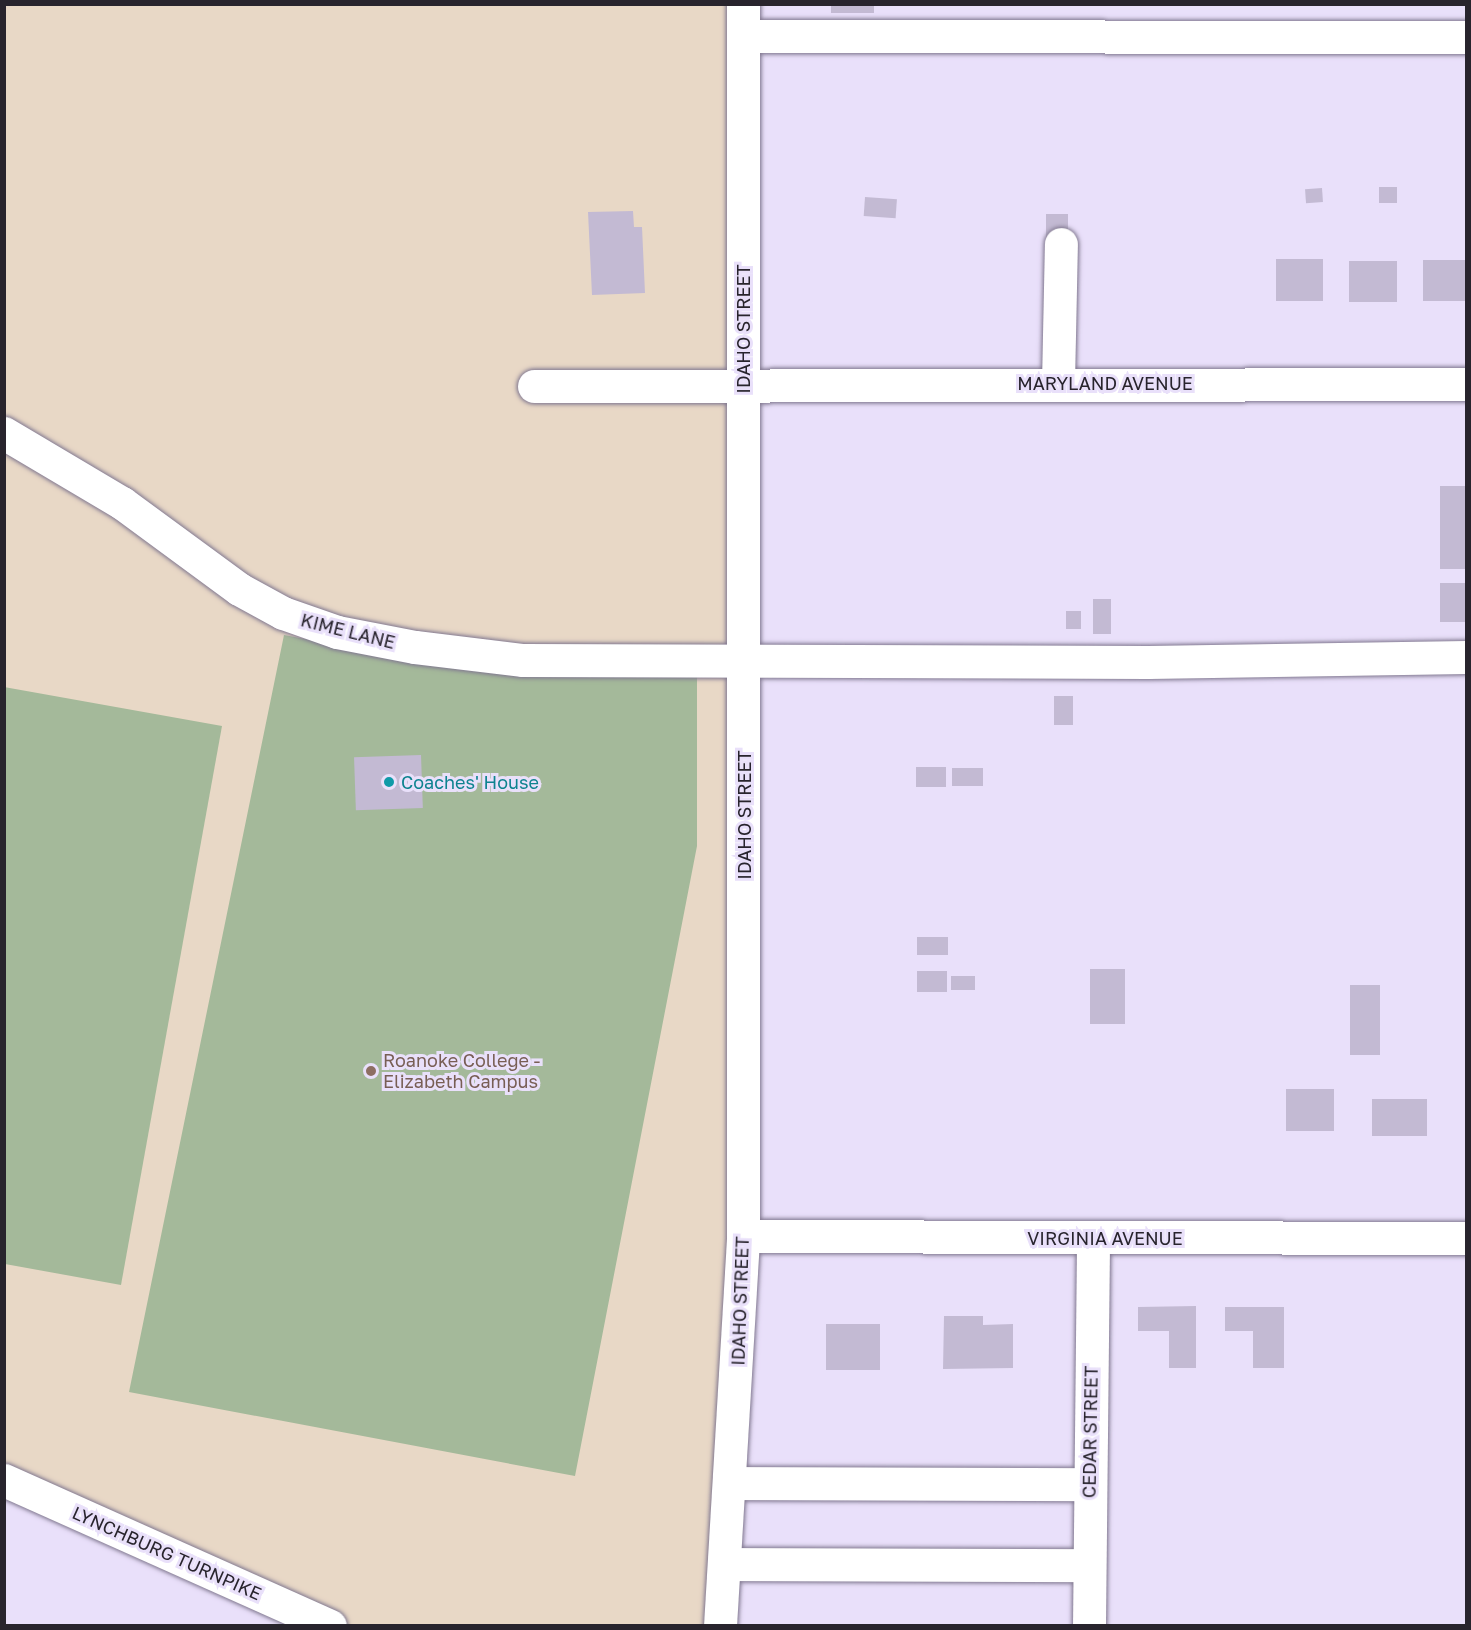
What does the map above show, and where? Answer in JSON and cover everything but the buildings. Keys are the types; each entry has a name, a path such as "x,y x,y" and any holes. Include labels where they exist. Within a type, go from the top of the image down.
{"street":[{"path":"743,20 1467,37"},
{"name":"IDAHO STREET","path":"720,1626 732,1484 743,1236 743,20"},
{"path":"1058,383 1061,244"},
{"name":"MARYLAND AVENUE","path":"534,386 1058,383 1467,384"},
{"name":"KIME LANE","path":"4,433 122,503 238,589 283,613 337,632 523,660 744,662 1467,657"},
{"name":"VIRGINIA AVENUE","path":"743,1236 1467,1238"},
{"name":"CEDAR STREET","path":"1089,1626 1092,1238"},
{"name":"LYNCHBURG TURNPIKE","path":"4,1480 330,1626"},
{"path":"732,1484 1089,1484"},
{"path":"727,1564 1089,1565"}],"shaded area":[{"name":"Roanoke College - Elizabeth Campus","path":"5,5 743,5 743,384 720,1625 330,1625 5,1480"}],"green space":[{"path":"284,635 484,672 697,677 697,846 575,1476 129,1392"},
{"path":"4,687 222,726 121,1285 5,1264"}],"place":[{"name":"Coaches' House","path":"389,782"},
{"name":"Roanoke College - Elizabeth Campus","path":"371,1071"}]}
